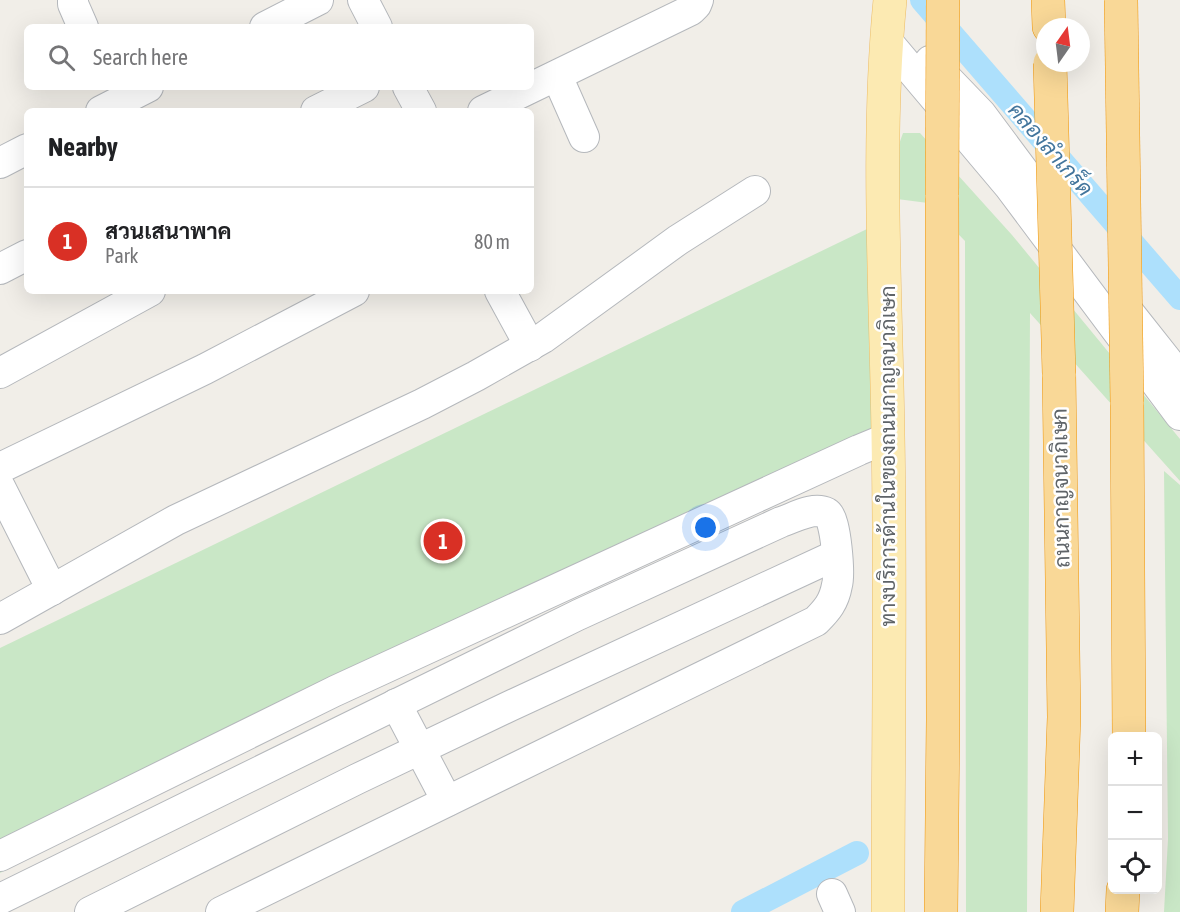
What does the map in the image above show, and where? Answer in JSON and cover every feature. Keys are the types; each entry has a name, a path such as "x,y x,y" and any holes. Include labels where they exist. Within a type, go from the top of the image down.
{"highway":[{"path":"941,912 944,0"},
{"path":"1048,0 1049,18"},
{"path":"1121,0 1129,732"},
{"name":"ถนนกาญจนาภิเษก","path":"1050,72 1059,374 1064,717 1057,912"},
{"path":"1122,912 1123,894"}],"main road":[{"name":"ทางบริการด้านในของถนนกาญจนาภิเษก","path":"888,19 883,131 888,438 888,912"}],"street":[{"path":"73,0 82,24"},
{"path":"271,24 318,0"},
{"path":"363,0 375,24"},
{"path":"534,87 691,10 698,0"},
{"path":"888,19 981,114 1143,332 1180,377"},
{"path":"888,19 1180,416"},
{"path":"557,76 584,137"},
{"path":"107,108 142,90"},
{"path":"322,108 358,90"},
{"path":"410,90 419,108"},
{"path":"489,108 527,90"},
{"path":"0,162 24,150"},
{"path":"0,619 176,520 422,404 530,346 678,240 756,191"},
{"path":"0,269 24,257"},
{"path":"0,373 145,294"},
{"path":"0,468 205,369 348,294"},
{"path":"502,294 530,346"},
{"path":"0,856 335,692 888,438"},
{"path":"0,487 52,590"},
{"path":"0,899 588,610 782,522 813,511 826,512 831,516 835,531 838,584 829,608 816,621 221,912"},
{"path":"90,912 420,750 836,555"},
{"path":"396,704 447,801"}],"green space":[{"path":"903,133 920,133 1012,235 1180,439 1180,481 1030,313 1027,912 966,912 965,241 928,203 897,199 898,147"},
{"path":"867,229 878,434 0,873 0,648"},
{"path":"1164,471 1180,485 1180,912 1164,912 1168,839"}],"waterway":[{"name":"คลองลำเกร็ด","path":"922,0 1180,298"},
{"path":"743,912 857,853"}],"place":[{"name":"สวนเสนาพาค","path":"443,541"}]}
